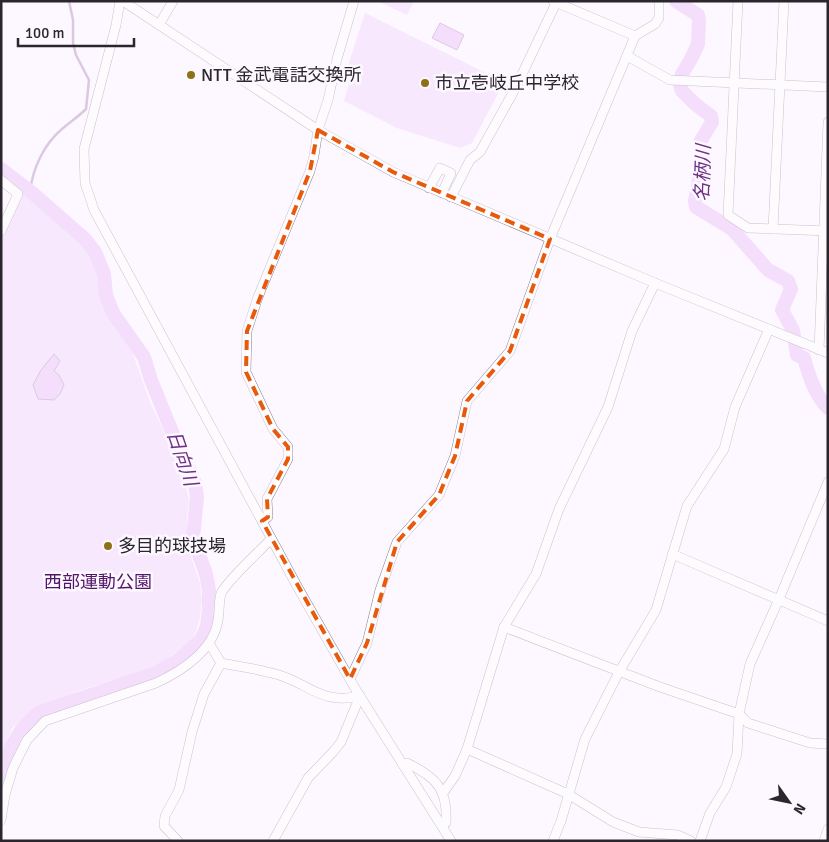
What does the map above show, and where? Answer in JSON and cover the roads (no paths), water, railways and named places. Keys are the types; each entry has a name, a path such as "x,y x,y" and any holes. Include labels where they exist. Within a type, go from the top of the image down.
{"street":[{"path":"120,1 116,25 84,149 85,183 94,210 271,539 350,679 451,841"},
{"path":"124,1 318,130 393,172 823,352 828,122"},
{"path":"159,25 172,1"},
{"path":"262,521 268,517 267,499 288,459 288,447 273,429 246,372 247,331 265,279 310,171 318,130 328,100 337,59 354,1"},
{"path":"350,679 367,643 380,590 397,542 439,495 454,456 467,401 510,351 550,239 635,36 655,24 659,18 659,1"},
{"path":"730,1 738,2 728,215 748,228 825,231"},
{"path":"773,229 784,1"},
{"path":"451,197 470,160 480,152 514,89 554,2 635,36"},
{"path":"627,56 670,80 828,87"},
{"path":"429,188 440,168 451,173 442,193"},
{"path":"1,180 18,194 1,232"},
{"path":"443,793 455,776 467,749 504,627 536,574 559,509 608,407 632,331 655,283"},
{"path":"553,841 585,739 619,672 656,610 687,506 724,449 735,407 772,330"},
{"path":"700,841 710,813 726,787 736,754 738,714 750,664 828,482"},
{"path":"1,820 5,795 13,768 27,740 45,721 156,683 182,669 210,643 216,632 222,591 271,539"},
{"path":"672,554 828,621"},
{"path":"504,627 619,672 738,714 748,723 810,743 828,744"},
{"path":"210,643 221,662 278,675 328,698 360,696"},
{"path":"178,841 164,826 165,816 179,790 192,732 204,694 221,662"},
{"path":"273,841 308,778 341,742 360,696"},
{"path":"467,749 568,794 613,822 627,828 639,832 678,835 691,841"},
{"path":"403,764 407,763 420,770 438,785 447,806 446,822 442,825"},
{"path":"824,841 828,829"}],"waterway":[{"path":"30,191 37,165 45,149 62,129 86,109 89,80 76,55 73,43 73,20 69,1"},
{"name":"名柄川","path":"676,1 698,15 699,20 698,44 682,74 680,85 682,91 711,116 712,122 700,142 703,153 695,201 696,207 732,229 768,270 788,281 791,289 782,310 793,330 797,355 804,358 816,391 828,408"},
{"name":"日向川","path":"1,169 30,191 85,239 95,252 104,274 106,295 113,313 144,357 170,427 195,483 197,497 193,538 206,574 209,590 207,626 201,640 177,661 156,673 38,713 22,729 11,747 1,775"}],"place":[{"name":"NTT 金武電話交換所","path":"191,75"},
{"name":"市立壱岐丘中学校","path":"425,83"},
{"name":"多目的球技場","path":"108,546"}],"park label":[{"name":"西部運動公園","path":"98,582"}]}
